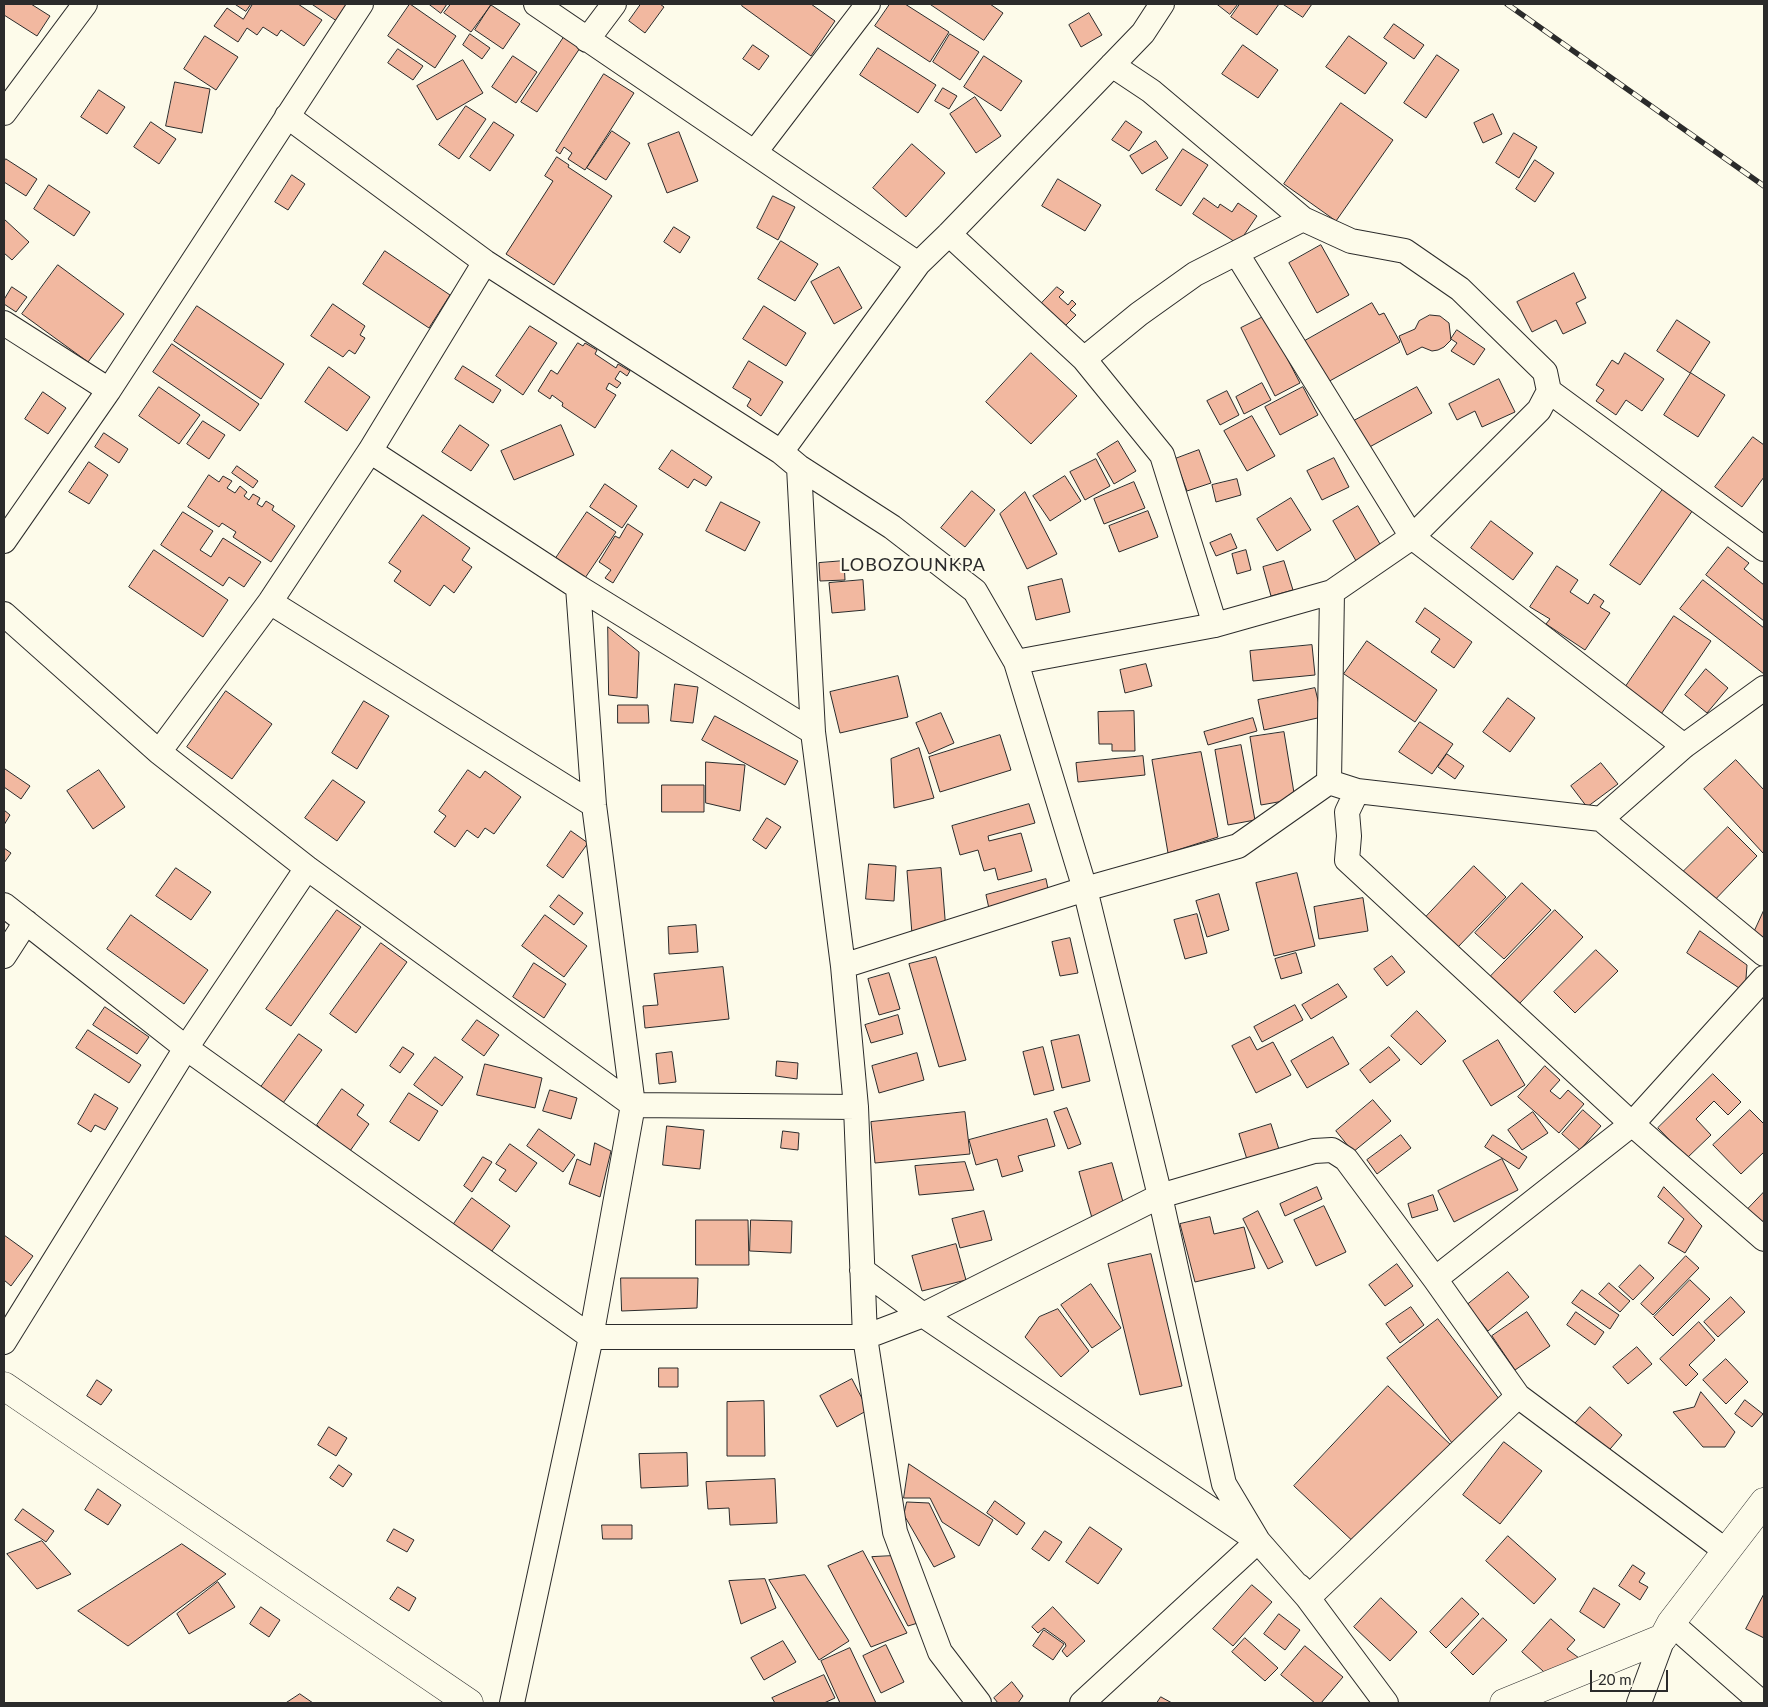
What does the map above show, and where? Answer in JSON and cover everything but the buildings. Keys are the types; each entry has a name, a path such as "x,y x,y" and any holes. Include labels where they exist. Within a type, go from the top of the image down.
{"street":[{"path":"4,113 85,4"},
{"path":"4,541 109,390 361,4"},
{"path":"536,4 918,264"},
{"path":"587,40 614,4"},
{"path":"755,152 868,4"},
{"path":"782,452 918,264 1112,66 1142,33 1162,4"},
{"path":"1016,662 1215,625 1332,592 1412,538 1539,410 1549,391 1545,372 1460,289 1405,251 1351,241 1304,219 1151,91 1112,66"},
{"path":"287,116 485,262 782,452 799,467 892,527 975,591 1016,662 1085,889 1160,1196 1224,1484 1258,1541 1308,1598"},
{"path":"1084,359 1139,314 1195,274 1304,219"},
{"path":"949,234 1084,359 1162,455 1215,625"},
{"path":"1237,254 1412,538 1684,746"},
{"path":"159,752 270,602 370,451 485,262"},
{"path":"4,323 109,390"},
{"path":"1549,391 1764,550"},
{"path":"370,451 578,587 813,732"},
{"path":"799,467 813,732 842,966 856,1107 864,1337 895,1532 940,1652 979,1703"},
{"path":"512,1703 591,1337 634,1105 594,805 578,587"},
{"path":"1329,782 1332,592"},
{"path":"270,602 594,805"},
{"path":"4,614 159,752 307,868 634,1105 856,1107"},
{"path":"1601,819 1684,746 1764,688"},
{"path":"842,966 1085,889 1238,846 1329,782"},
{"path":"1329,782 1357,791 1601,819 1764,954"},
{"path":"1357,791 1347,812 1348,860 1632,1124 1764,1239"},
{"path":"4,1342 186,1048 307,868"},
{"path":"4,905 186,1048 591,1337 864,1337 923,1315 1160,1196 1314,1151 1332,1150 1346,1159 1435,1279 1518,1396 1726,1551"},
{"path":"4,956 26,922"},
{"path":"1435,1279 1632,1124 1764,978"},
{"path":"862,1270 923,1315 1258,1541"},
{"path":"4,1386 469,1703"},
{"path":"1308,1598 1518,1396"},
{"path":"1224,1484 1386,1703"},
{"path":"1640,1703 1667,1631 1764,1502"},
{"path":"1082,1703 1258,1541"},
{"path":"1504,1703 1667,1631"},
{"path":"1667,1631 1762,1703"}],"railway":[{"path":"1507,4 1764,186"}],"district":[{"name":"LOBOZOUNKPA","path":"913,565"}]}
